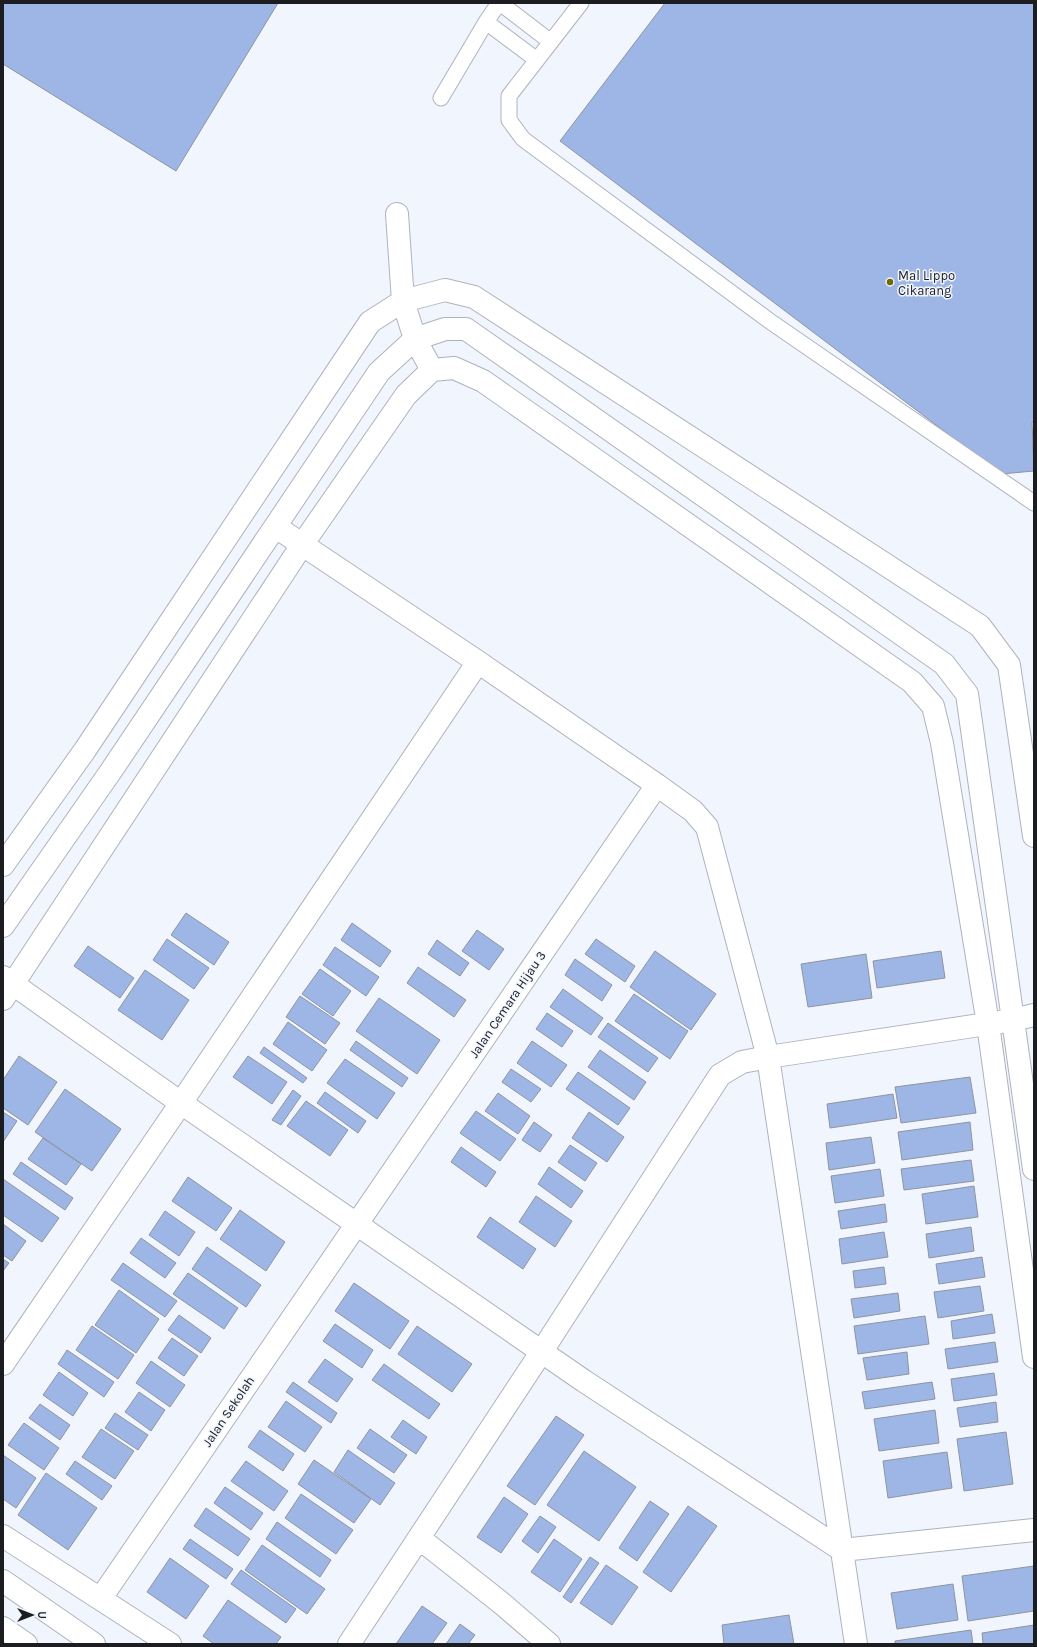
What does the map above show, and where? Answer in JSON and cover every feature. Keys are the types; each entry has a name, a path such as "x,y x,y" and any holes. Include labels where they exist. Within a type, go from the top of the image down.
{"street":[{"path":"397,214 403,301 415,338 432,370"},
{"path":"3,865 85,750 370,322 403,301 445,290 474,297 980,626 1008,665 1034,836"},
{"path":"3,926 111,771 276,528 379,372 415,338 445,329 466,329 944,664 967,694 1024,1018 1034,1169"},
{"path":"1034,1357 988,1024 942,743 933,706 912,682 483,380 454,368 432,370 406,395 302,545 6,987 181,1103 584,1381 842,1550 1034,1530"},
{"path":"276,528 478,662 657,785 693,811 706,827 768,1057 856,1644"},
{"path":"3,1364 478,662"},
{"path":"85,750 111,771"},
{"name":"Jalan Cemara Hijau 3","path":"356,1224 657,785"},
{"path":"349,1644 542,1351 720,1075 742,1062 768,1057 1024,1018"},
{"name":"Jalan Sekolah","path":"101,1598 356,1224"},
{"path":"3,1536 170,1644"},
{"path":"419,1538 500,1602 549,1644"},
{"path":"3,1581 94,1644"},
{"path":"3,1628 26,1644"}],"lane":[{"path":"441,98 499,3 551,42"},
{"path":"582,3 509,96 509,120 523,139 776,317 1034,503"},
{"path":"486,22 537,60"}],"building":[{"path":"3,3 278,3 176,171 3,64"},
{"name":"Mal Lippo Cikarang","path":"665,3 1034,3 1034,422 1032,422 1034,471 1001,474 560,141"},
{"path":"186,913 229,942 214,965 171,935"},
{"path":"352,923 391,951 380,967 341,940"},
{"path":"477,930 504,949 489,970 462,951"},
{"path":"167,939 209,968 194,989 153,960"},
{"path":"596,939 635,966 625,982 585,954"},
{"path":"437,940 469,963 460,976 428,954"},
{"path":"88,946 134,978 120,998 74,966"},
{"path":"335,947 379,977 366,996 323,965"},
{"path":"655,951 716,994 691,1030 630,987"},
{"path":"941,951 945,978 877,988 873,961"},
{"path":"866,954 872,998 808,1007 801,964"},
{"path":"575,959 612,985 602,1001 565,975"},
{"path":"418,967 466,1000 454,1017 407,983"},
{"path":"320,969 351,991 333,1016 302,994"},
{"path":"145,970 189,1000 162,1040 118,1010"},
{"path":"563,989 603,1018 591,1035 550,1007"},
{"path":"634,994 688,1031 670,1059 615,1021"},
{"path":"300,996 340,1023 325,1044 286,1017"},
{"path":"379,998 440,1040 417,1074 356,1031"},
{"path":"547,1013 573,1031 562,1047 536,1029"},
{"path":"288,1022 327,1050 312,1071 273,1044"},
{"path":"608,1023 658,1058 648,1072 598,1037"},
{"path":"356,1041 408,1078 402,1087 350,1050"},
{"path":"532,1041 567,1065 551,1087 517,1063"},
{"path":"264,1047 307,1078 303,1083 260,1053"},
{"path":"600,1050 646,1082 634,1100 588,1067"},
{"path":"19,1056 57,1082 28,1125 3,1108 3,1080"},
{"path":"248,1056 287,1082 272,1104 233,1077"},
{"path":"345,1059 395,1093 377,1119 327,1083"},
{"path":"511,1069 541,1089 531,1102 502,1082"},
{"path":"578,1072 630,1108 618,1125 566,1089"},
{"path":"970,1077 976,1113 901,1123 895,1087"},
{"path":"65,1089 121,1129 92,1171 35,1132"},
{"path":"293,1090 301,1096 281,1125 272,1120"},
{"path":"325,1092 366,1121 358,1133 317,1103"},
{"path":"498,1093 530,1116 518,1134 485,1111"},
{"path":"893,1094 897,1118 830,1128 827,1104"},
{"path":"306,1101 348,1130 330,1156 287,1126"},
{"path":"476,1111 516,1139 500,1161 460,1133"},
{"path":"3,1112 17,1121 3,1142"},
{"path":"589,1112 624,1137 607,1162 572,1138"},
{"path":"534,1122 552,1135 540,1152 522,1140"},
{"path":"970,1122 973,1150 902,1160 898,1132"},
{"path":"871,1137 875,1163 829,1170 826,1143"},
{"path":"43,1138 81,1164 66,1185 28,1159"},
{"path":"570,1145 597,1163 585,1181 558,1162"},
{"path":"461,1147 496,1172 486,1187 451,1162"},
{"path":"971,1160 974,1181 904,1190 901,1169"},
{"path":"21,1162 73,1198 65,1210 13,1174"},
{"path":"549,1167 583,1191 571,1208 538,1184"},
{"path":"880,1169 884,1196 835,1203 831,1176"},
{"path":"188,1177 232,1208 216,1231 172,1201"},
{"path":"3,1179 59,1218 42,1242 3,1215"},
{"path":"974,1186 978,1217 926,1224 922,1194"},
{"path":"536,1196 572,1221 555,1247 519,1222"},
{"path":"885,1204 887,1222 841,1229 838,1211"},
{"path":"240,1210 285,1242 266,1271 220,1239"},
{"path":"165,1211 195,1232 179,1256 149,1235"},
{"path":"490,1217 536,1249 523,1269 477,1237"},
{"path":"3,1224 26,1241 12,1261 3,1255"},
{"path":"971,1227 974,1251 929,1258 926,1234"},
{"path":"884,1232 888,1257 842,1264 839,1239"},
{"path":"141,1238 176,1263 165,1278 130,1253"},
{"path":"207,1247 261,1285 246,1307 192,1269"},
{"path":"982,1257 985,1277 939,1284 936,1264"},
{"path":"3,1259 9,1263 3,1271"},
{"path":"123,1263 177,1301 165,1317 111,1280"},
{"path":"884,1267 886,1284 855,1288 853,1271"},
{"path":"188,1273 238,1308 224,1329 173,1294"},
{"path":"354,1283 409,1321 390,1349 335,1311"},
{"path":"980,1286 984,1311 938,1318 934,1292"},
{"path":"119,1290 159,1319 136,1353 95,1325"},
{"path":"898,1293 900,1311 854,1318 851,1299"},
{"path":"992,1314 995,1333 953,1339 951,1321"},
{"path":"179,1315 211,1338 201,1353 168,1330"},
{"path":"925,1316 929,1344 858,1354 854,1326"},
{"path":"335,1324 373,1350 362,1368 323,1341"},
{"path":"92,1326 134,1355 118,1379 76,1350"},
{"path":"417,1326 472,1364 452,1392 398,1354"},
{"path":"172,1338 198,1356 184,1376 158,1358"},
{"path":"995,1342 998,1362 948,1369 945,1349"},
{"path":"67,1350 114,1382 104,1397 58,1364"},
{"path":"907,1352 909,1374 867,1380 863,1358"},
{"path":"325,1359 353,1379 337,1402 308,1382"},
{"path":"151,1361 185,1385 170,1407 136,1383"},
{"path":"384,1364 440,1404 429,1419 372,1380"},
{"path":"59,1372 88,1393 73,1416 43,1395"},
{"path":"994,1373 997,1395 954,1401 951,1379"},
{"path":"293,1382 337,1413 331,1423 286,1392"},
{"path":"932,1382 935,1399 865,1409 862,1392"},
{"path":"139,1392 165,1410 151,1431 125,1412"},
{"path":"286,1401 322,1427 305,1452 268,1427"},
{"path":"996,1402 998,1422 960,1427 957,1408"},
{"path":"40,1404 70,1425 60,1440 29,1418"},
{"path":"935,1410 939,1443 879,1451 874,1419"},
{"path":"115,1413 148,1435 138,1450 105,1428"},
{"path":"556,1416 584,1435 535,1505 507,1486"},
{"path":"403,1420 427,1437 416,1454 391,1437"},
{"path":"24,1423 59,1448 44,1470 8,1445"},
{"path":"101,1429 134,1451 115,1479 82,1457"},
{"path":"370,1429 407,1455 394,1473 357,1448"},
{"path":"260,1430 294,1454 283,1471 248,1447"},
{"path":"1006,1432 1013,1484 964,1491 957,1439"},
{"path":"348,1450 395,1483 380,1505 334,1472"},
{"path":"584,1451 636,1487 599,1541 547,1505"},
{"path":"947,1452 952,1488 888,1498 883,1461"},
{"path":"3,1455 36,1478 16,1508 3,1499"},
{"path":"314,1460 371,1499 354,1523 298,1484"},
{"path":"75,1461 112,1486 102,1500 66,1474"},
{"path":"246,1461 288,1491 274,1511 231,1481"},
{"path":"46,1473 97,1508 68,1550 18,1515"},
{"path":"225,1487 263,1513 251,1530 214,1503"},
{"path":"301,1494 353,1530 336,1554 285,1518"},
{"path":"504,1497 528,1514 501,1553 477,1537"},
{"path":"650,1501 669,1514 637,1561 619,1548"},
{"path":"688,1506 717,1526 671,1592 643,1572"},
{"path":"206,1508 250,1539 238,1556 194,1526"},
{"path":"540,1516 556,1527 538,1553 522,1541"},
{"path":"277,1522 331,1560 320,1577 266,1539"},
{"path":"190,1539 233,1569 226,1579 183,1549"},
{"path":"554,1539 582,1559 560,1592 531,1572"},
{"path":"262,1545 325,1589 307,1614 245,1570"},
{"path":"590,1557 599,1563 571,1603 563,1597"},
{"path":"170,1558 209,1586 186,1619 147,1592"},
{"path":"606,1565 638,1587 612,1625 580,1603"},
{"path":"1034,1566 1034,1611 968,1621 962,1576"},
{"path":"241,1570 296,1609 286,1623 231,1584"},
{"path":"953,1584 958,1620 897,1629 891,1593"},
{"path":"228,1600 281,1637 276,1644 214,1644 203,1636"},
{"path":"422,1606 447,1623 432,1644 396,1644"},
{"path":"789,1615 794,1644 724,1644 722,1625"},
{"path":"460,1624 475,1635 468,1644 446,1644"},
{"path":"1034,1625 1034,1644 983,1644 982,1633"},
{"path":"971,1630 973,1644 895,1644 895,1641"}],"place":[{"name":"Mal Lippo Cikarang","path":"890,282"}]}
